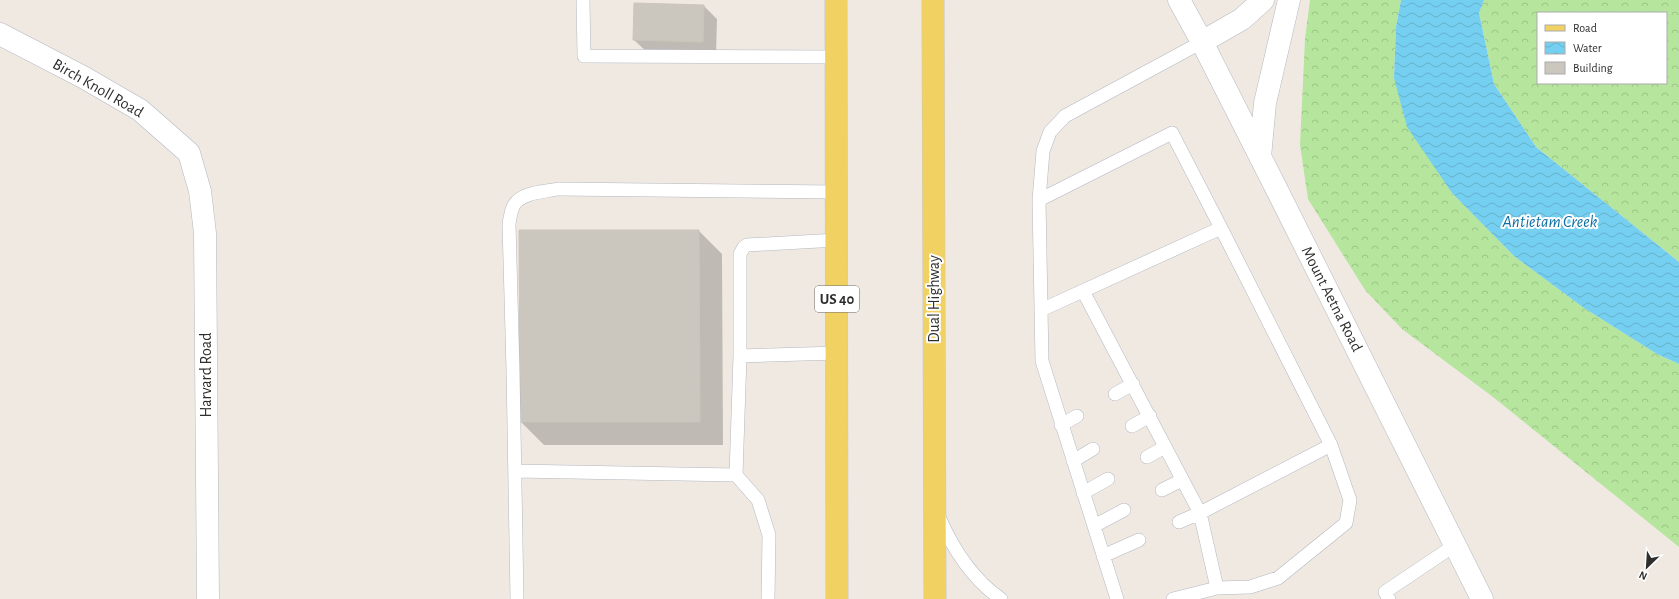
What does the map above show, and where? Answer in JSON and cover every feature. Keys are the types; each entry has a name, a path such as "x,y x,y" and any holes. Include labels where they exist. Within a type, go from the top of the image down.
{"main road":[{"name":"US 40","path":"836,0 837,599"},
{"name":"Dual Highway","path":"933,0 936,599"}],"street":[{"name":"Mount Aetna Road","path":"1179,0 1202,42 1482,599"},
{"path":"1202,42 1242,19 1263,0"},
{"path":"1260,157 1265,103 1289,0"},
{"name":"Birch Knoll Road","path":"0,34 83,77 140,110 189,152"},
{"name":"Harvard Road","path":"189,152 200,192 205,233 208,599"}],"lane":[{"path":"583,0 584,56 837,57"},
{"path":"1117,599 1042,361 1039,200 1043,151 1050,132 1065,116 1202,42"},
{"path":"1039,200 1172,133 1332,445 1350,500 1346,523 1278,578 1250,587 1217,588 1173,599"},
{"path":"517,599 509,224 514,205 522,198 532,194 558,189 837,192"},
{"path":"1041,310 1221,228"},
{"path":"768,599 769,535 758,500 736,475 740,356 740,254 744,246 747,245 837,240"},
{"path":"1083,291 1200,513 1217,588"},
{"path":"740,356 837,353"},
{"path":"1115,394 1133,384"},
{"path":"1061,425 1077,416"},
{"path":"1132,426 1150,416"},
{"path":"1179,522 1200,513 1332,445"},
{"path":"1147,457 1165,447"},
{"path":"1073,462 1093,449"},
{"path":"515,471 736,475"},
{"path":"1083,493 1108,479"},
{"path":"1162,490 1182,480"},
{"path":"935,509 948,537 962,561 993,593 1001,599"},
{"path":"1094,526 1124,510"},
{"path":"1103,556 1138,540"},
{"path":"1384,597 1455,546"}],"green space":[{"path":"1310,0 1401,0 1396,27 1394,78 1452,193 1514,256 1584,308 1657,354 1679,364 1679,547 1493,397 1402,329 1365,290 1308,199 1300,145 1305,39"},
{"path":"1484,0 1679,0 1679,262 1536,147 1494,84 1479,13"}],"water":[{"name":"Antietam Creek","path":"1401,0 1484,0 1479,13 1494,84 1536,147 1679,262 1679,364 1657,354 1584,308 1514,256 1452,193 1407,127 1394,78 1396,27"}],"building":[{"path":"634,3 704,5 703,42 633,40"},
{"path":"519,230 699,230 700,422 520,422"}]}
